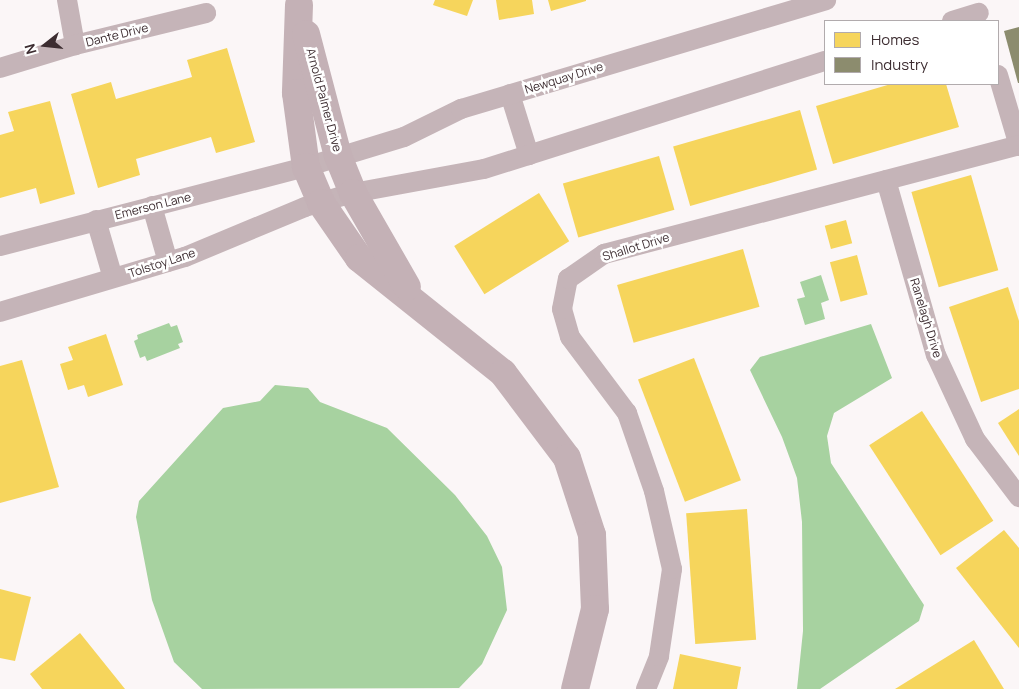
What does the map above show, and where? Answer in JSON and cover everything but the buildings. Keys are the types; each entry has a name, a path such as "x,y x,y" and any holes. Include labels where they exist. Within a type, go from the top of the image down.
{"street":[{"path":"67,0 75,45"},
{"name":"Newquay Drive","path":"306,167 404,137 461,109 826,0"},
{"name":"Arnold Palmer Drive","path":"298,3 338,156 353,193 385,252 423,311"},
{"name":"Arnold Palmer Drive","path":"298,3 296,93 306,167 320,203 360,258 503,374 567,458 592,534 595,609 575,689"},
{"path":"955,20 979,11"},
{"name":"Dante Drive","path":"0,68 75,45 206,12"},
{"path":"320,203 353,193 484,169 824,61"},
{"path":"999,78 1019,145"},
{"path":"510,94 529,155"},
{"name":"Shallot Drive","path":"646,689 659,656 672,569 654,491 627,413 570,337 562,309 568,279 604,254 1019,145"},
{"name":"Emerson Lane","path":"0,246 306,167"},
{"name":"Ranelagh Drive","path":"886,180 936,355 976,439 1019,497"},
{"name":"Tolstoy Lane","path":"0,312 168,262 320,203"},
{"path":"152,206 168,262"},
{"path":"96,220 113,278"}],"shaded area":[{"path":"821,275 829,300 821,303 825,319 805,325 797,299 805,297 800,282"},
{"path":"169,323 171,327 177,325 183,342 178,344 180,348 147,361 145,356 140,358 134,341 138,339 137,335"},
{"path":"871,324 892,378 834,413 827,436 831,463 924,605 919,621 820,689 797,689 803,631 802,522 797,478 782,437 750,370 760,357"},
{"path":"275,385 308,388 320,402 387,428 455,495 487,536 502,567 507,610 482,664 459,688 202,689 174,662 152,600 136,517 139,501 223,408 260,401"}]}
